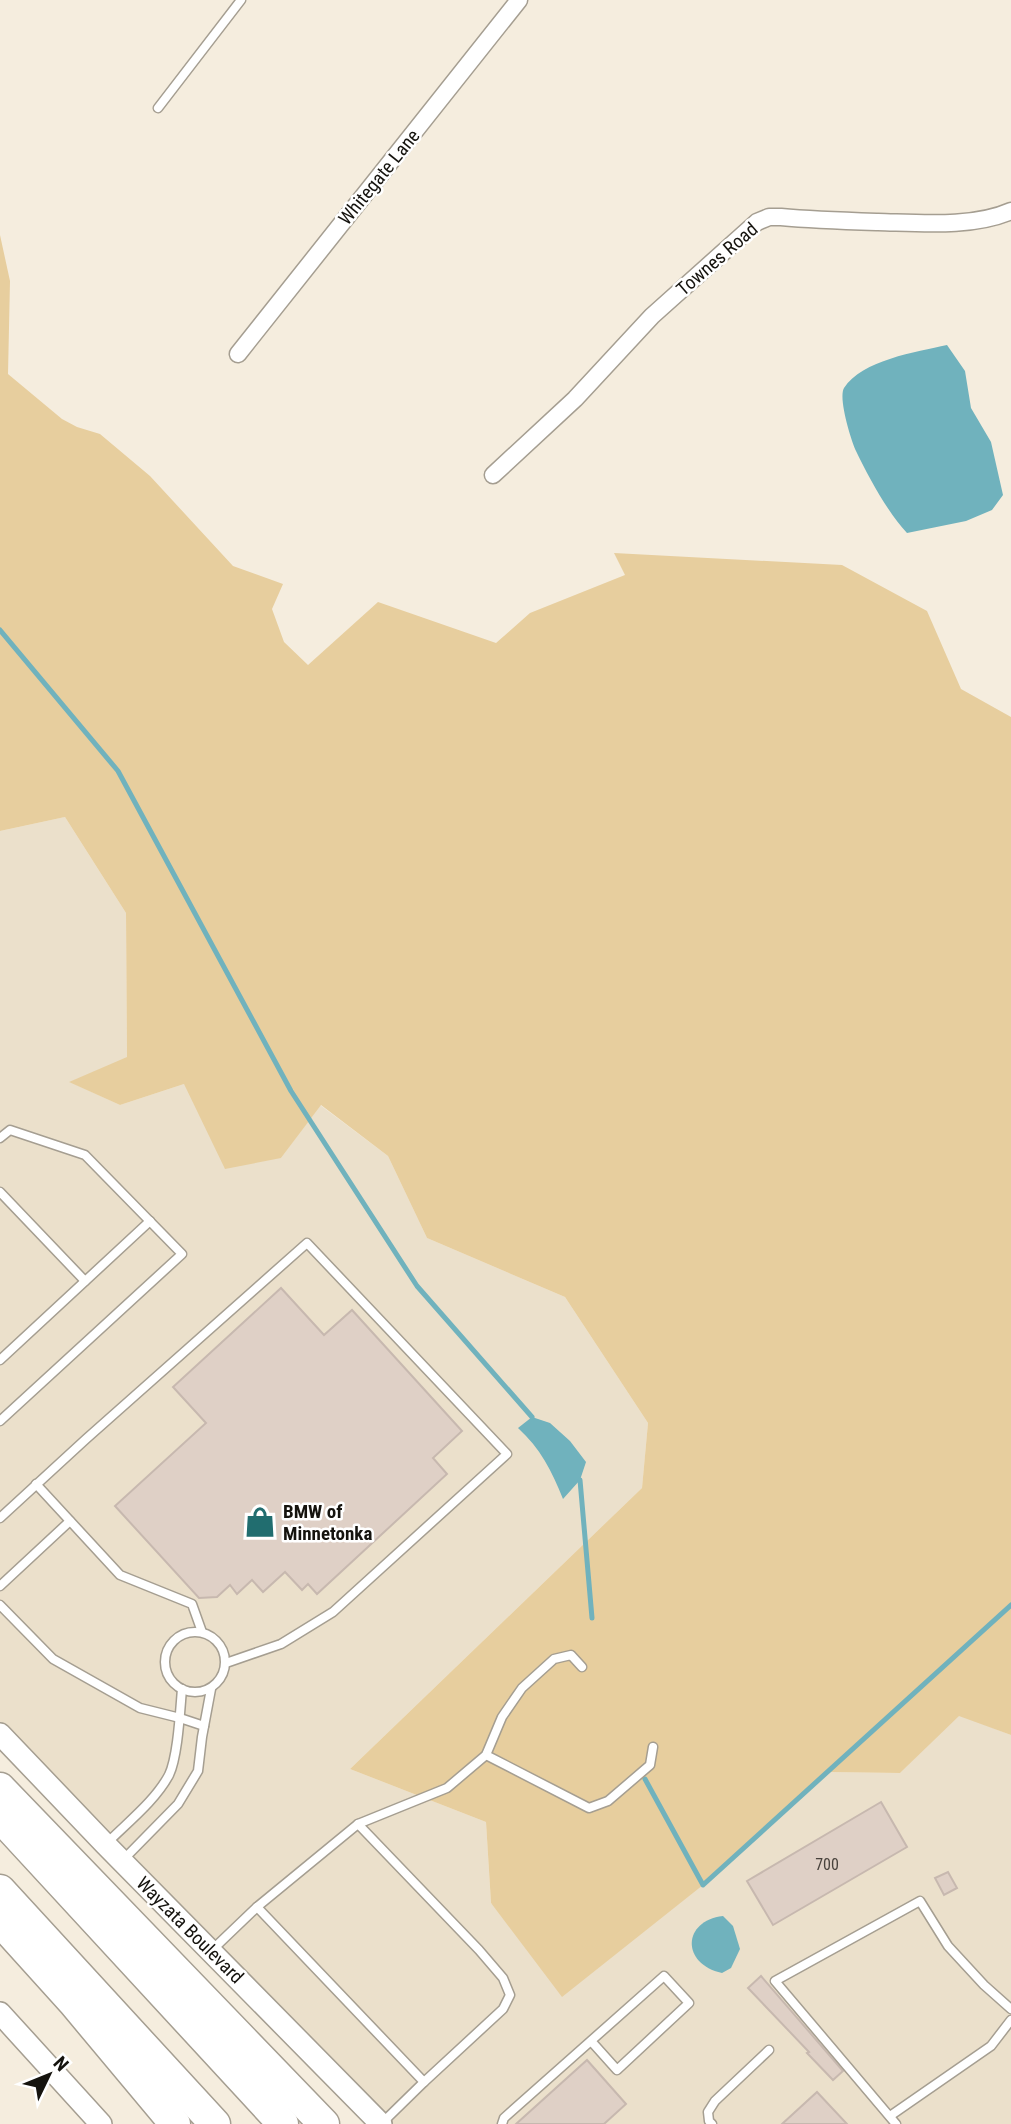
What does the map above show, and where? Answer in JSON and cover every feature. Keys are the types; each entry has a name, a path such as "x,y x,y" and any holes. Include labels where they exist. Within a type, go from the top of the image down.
{"highway":[{"path":"0,1788 324,2124"},
{"path":"0,1817 283,2124"},
{"path":"0,1890 215,2124"},
{"path":"0,1921 73,2002 175,2124"}],"street":[{"name":"Whitegate Lane","path":"238,354 519,0"},
{"name":"Townes Road","path":"493,475 575,399 652,316 757,222 769,217 781,217 953,223 1010,216"},
{"name":"Wayzata Boulevard","path":"0,1734 381,2124"},
{"path":"0,2013 101,2124"}],"lane":[{"path":"158,108 241,0"},
{"path":"0,1138 10,1129 85,1155 182,1254 0,1421"},
{"path":"0,1192 85,1281"},
{"path":"0,1360 150,1221"},
{"path":"0,1518 307,1243 507,1454 333,1612 281,1644 226,1663"},
{"path":"36,1484 120,1576 192,1604 202,1632"},
{"path":"0,1586 70,1521"},
{"path":"0,1605 53,1659 140,1708 180,1717 204,1726"},
{"path":"202,1632 219,1643 226,1663 219,1682 211,1689 191,1692 174,1684 168,1676 165,1657 169,1647 183,1634 202,1632"},
{"path":"211,1951 257,1908 358,1824 447,1788 486,1755 502,1717 522,1688 554,1659 571,1655 582,1667"},
{"path":"105,1844 154,1796 170,1773 182,1689"},
{"path":"122,1861 178,1804 198,1771 211,1689"},
{"path":"486,1755 589,1808 608,1801 650,1765 653,1747"},
{"path":"358,1824 479,1950 503,1978 510,1995 503,2009 381,2124"},
{"path":"896,2124 775,1981 919,1900 948,1946 984,1985 1011,2009"},
{"path":"257,1908 424,2081"},
{"path":"502,2124 503,2118 664,1976 689,2003 617,2070 591,2041"},
{"path":"890,2116 991,2046 1011,2020"},
{"path":"712,2124 708,2112 715,2101 769,2050"}],"shaded area":[{"path":"0,235 10,281 8,374 62,419 100,434 150,476 233,566 283,584 272,609 284,642 308,665 378,602 496,643 530,613 625,575 614,553 842,565 927,611 961,689 1011,717 1011,1735 959,1716 900,1773 828,1772 703,1885 562,1997 491,1903 486,1822 350,1769 642,1488 648,1423 565,1297 427,1238 388,1156 321,1105 281,1158 225,1169 184,1084 120,1105 69,1082 127,1057 126,913 65,817 0,831"},
{"path":"65,817 126,913 127,1058 70,1082 120,1105 184,1084 281,1158 320,1105 388,1156 427,1238 565,1297 648,1423 642,1488 350,1769 486,1822 491,1904 703,1885 828,1772 900,1773 959,1715 1011,1735 1011,2124 381,2124 0,1734 0,831"}],"water":[{"path":"947,345 965,371 971,408 991,442 1003,495 992,510 966,521 907,533 872,483 856,451 846,419 844,388 852,378 876,364"},
{"path":"532,1417 550,1423 570,1441 586,1462 580,1480 563,1499 545,1460 518,1428"},
{"path":"723,1916 733,1926 740,1949 731,1968 722,1973 699,1961 693,1952 692,1943 700,1926"}],"building":[{"path":"281,1288 324,1335 352,1310 462,1431 433,1458 447,1474 317,1594 308,1584 302,1590 285,1572 263,1592 252,1580 237,1594 230,1585 217,1597 199,1598 115,1506 206,1423 173,1387"},
{"path":"881,1802 907,1847 773,1925 747,1881"},
{"path":"948,1872 957,1888 944,1895 935,1878"},
{"path":"761,1976 843,2071 833,2080 748,1988"},
{"path":"587,2060 626,2104 604,2124 516,2124"},
{"path":"817,2092 847,2124 782,2124"}],"waterway":[{"path":"0,630 118,771 291,1091 417,1286 532,1417"},
{"path":"580,1480 592,1618"},
{"path":"645,1779 703,1885 1011,1605"}],"place":[{"name":"BMW of Minnetonka","path":"260,1522"}]}
